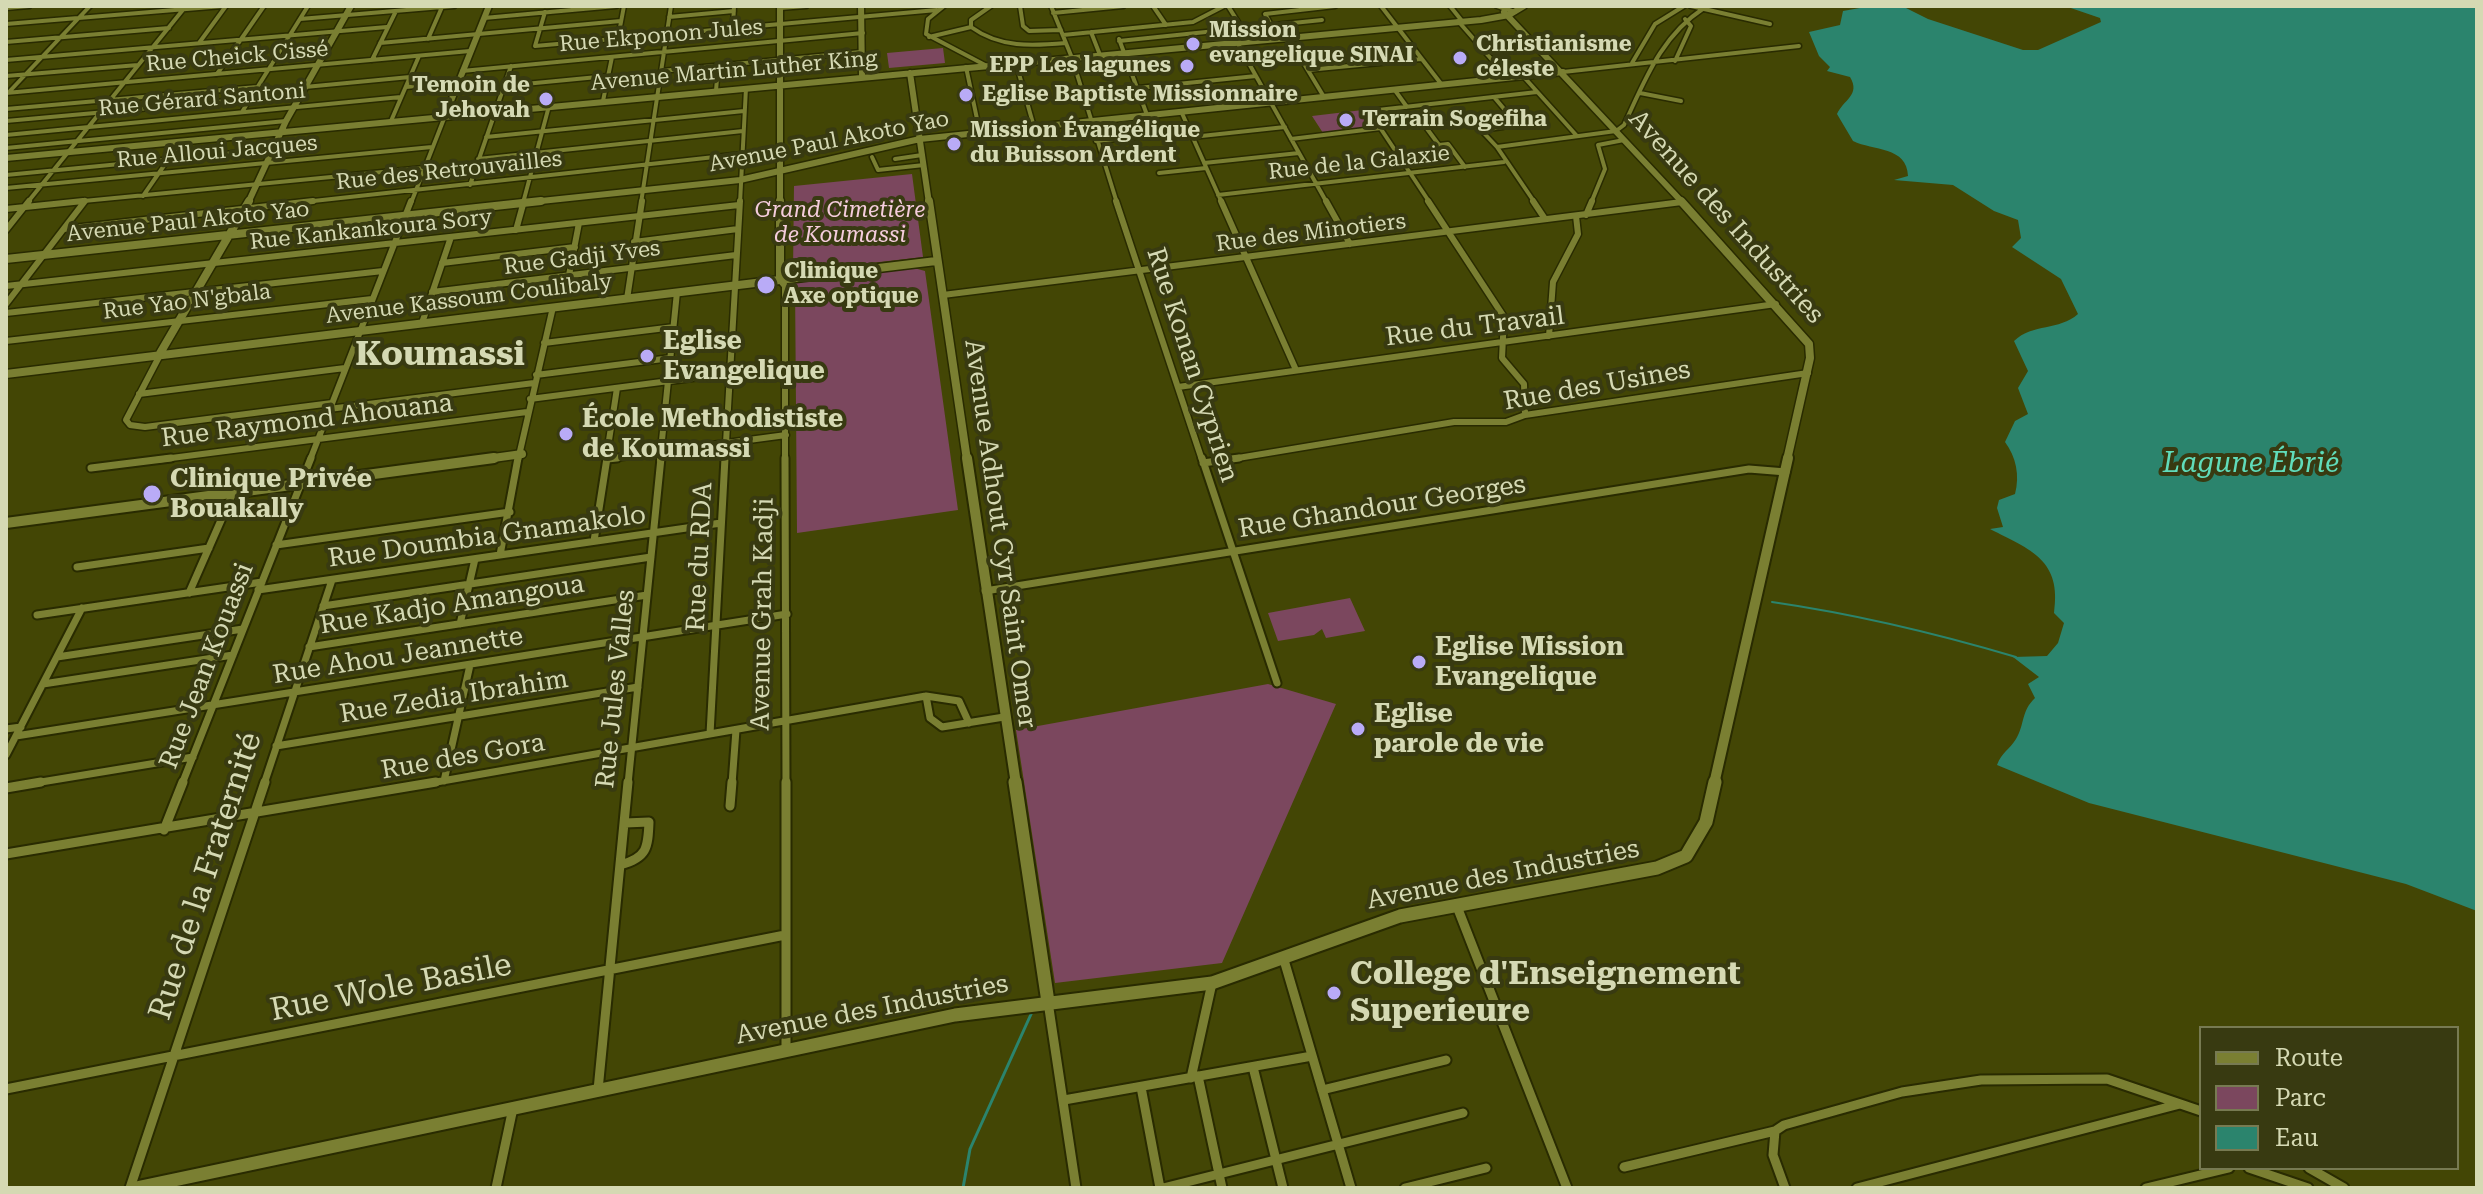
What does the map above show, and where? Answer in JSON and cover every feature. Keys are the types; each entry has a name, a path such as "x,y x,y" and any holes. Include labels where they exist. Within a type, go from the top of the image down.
{"street":[{"path":"6,8 29,6"},
{"path":"7,94 90,6"},
{"path":"6,24 224,6"},
{"path":"199,43 224,6"},
{"path":"217,74 264,6"},
{"path":"242,112 308,6"},
{"path":"351,6 286,121 258,186 195,291 139,394 126,420 130,425 145,427 330,406 671,358"},
{"path":"300,19 454,6"},
{"path":"445,116 489,6"},
{"path":"484,18 616,6"},
{"path":"618,38 624,6"},
{"path":"627,299 648,141 671,6"},
{"path":"780,7 806,6"},
{"path":"861,6 862,77"},
{"path":"929,37 926,23 944,6"},
{"path":"971,27 974,16 991,6"},
{"path":"1020,6 1023,26 1029,31 1062,32 1197,21 1226,6 1250,41"},
{"name":"Rue Konan Cyprien","path":"1051,6 1072,58 1093,121 1096,141 1277,683"},
{"path":"1053,13 1123,6"},
{"path":"1153,6 1166,25"},
{"path":"1271,25 1265,14 1335,6"},
{"path":"1381,6 1442,85"},
{"path":"1450,6 1507,77"},
{"path":"1497,6 1511,11"},
{"name":"Avenue Martin Luther King","path":"6,158 1462,21 1524,6"},
{"path":"1632,63 1655,24 1684,6"},
{"path":"1691,6 1770,24"},
{"path":"1713,9 1723,6"},
{"path":"428,39 442,7"},
{"name":"Avenue Grah Kadji","path":"780,7 780,280 785,286 786,435 787,614 783,721 786,1049"},
{"path":"6,230 185,8"},
{"path":"1497,147 1616,131 1624,125 1653,62 1685,19 1704,8"},
{"path":"669,17 734,9 733,28"},
{"path":"545,12 535,46 863,16 899,9 937,10"},
{"path":"372,60 396,11"},
{"name":"Avenue des Industries","path":"136,1188 955,1015 1212,983 1284,960 1364,926 1456,904 1657,868 1686,856 1706,822 1808,373 1809,344 1511,11"},
{"path":"1675,61 1691,24 1685,19"},
{"path":"1119,41 1322,20"},
{"path":"380,43 621,21"},
{"path":"6,60 387,27"},
{"path":"929,37 971,27 1017,46 1066,43"},
{"path":"1148,27 1153,38"},
{"path":"6,42 169,28"},
{"path":"1116,30 1147,115"},
{"path":"1091,32 1100,55"},
{"name":"Rue Ekponon Jules","path":"462,71 863,33"},
{"path":"1185,35 1191,46"},
{"path":"929,37 985,65"},
{"path":"1288,37 1324,97"},
{"path":"575,60 579,42"},
{"path":"1237,42 1350,244"},
{"path":"1563,72 1799,46"},
{"name":"Rue Cheick Cissé","path":"7,94 470,51"},
{"path":"661,71 861,52"},
{"path":"391,121 419,56"},
{"path":"603,101 612,57"},
{"path":"1308,70 1421,59"},
{"path":"1016,63 1034,127"},
{"path":"6,76 138,65"},
{"path":"470,185 511,66"},
{"path":"716,91 718,66"},
{"path":"966,67 980,133"},
{"name":"Avenue Paul Akoto Yao","path":"6,259 740,180 920,139 1563,72"},
{"name":"Avenue Adhout Cyr Saint Omer","path":"910,73 1048,1002"},
{"path":"504,86 608,76"},
{"path":"1138,88 1256,76"},
{"path":"1523,76 1577,136"},
{"path":"305,87 410,77"},
{"path":"406,87 458,82"},
{"path":"6,109 257,87"},
{"name":"Rue du RDA","path":"710,734 746,88"},
{"path":"1394,89 1407,107"},
{"path":"1525,415 1524,384 1506,369 1500,342 1504,317 1369,111 1537,92"},
{"path":"1640,93 1681,101"},
{"name":"Rue Gérard Santoni","path":"6,135 401,97"},
{"path":"1465,167 1448,144 1439,145 1425,126 1510,116 1494,97"},
{"path":"6,121 250,99"},
{"path":"516,230 549,106"},
{"path":"486,137 744,111"},
{"path":"1181,111 1296,370"},
{"name":"Rue Jean Kouassi","path":"164,830 445,116"},
{"path":"6,148 286,121"},
{"path":"1192,137 1285,127"},
{"path":"1503,127 1481,130 1497,147 1504,162 1545,219"},
{"path":"1291,139 1381,128"},
{"path":"478,159 743,131"},
{"path":"1096,141 1145,136"},
{"path":"1586,215 1605,169 1598,145 1624,140"},
{"path":"143,196 181,141"},
{"name":"Rue Alloui Jacques","path":"6,188 432,147"},
{"path":"884,148 895,159 897,168"},
{"path":"6,175 276,149"},
{"path":"1159,173 1299,153"},
{"name":"Rue des Retrouvailles","path":"64,229 742,154"},
{"path":"895,159 922,155"},
{"path":"872,157 878,170 924,165"},
{"name":"Rue de la Galaxie","path":"1218,195 1504,162"},
{"path":"6,209 424,168"},
{"path":"6,304 85,201"},
{"name":"Rue des Minotiers","path":"943,295 1682,202"},
{"name":"Rue Kankankoura Sory","path":"6,286 739,205"},
{"path":"1549,336 1553,282 1580,230 1576,216"},
{"path":"569,275 579,223"},
{"path":"634,242 738,229"},
{"path":"422,323 451,237"},
{"path":"442,263 575,247"},
{"name":"Rue Gadji Yves","path":"432,292 736,255"},
{"name":"Avenue Kassoum Coulibaly","path":"6,374 936,261"},
{"path":"6,313 383,271"},
{"name":"Rue Jules Valles","path":"598,1090 677,292"},
{"name":"Rue Yao N'gbala","path":"6,341 372,299"},
{"name":"Rue du Travail","path":"1178,387 1776,304"},
{"path":"500,555 522,454 527,412 553,307"},
{"path":"544,343 674,327"},
{"path":"530,399 785,366"},
{"path":"139,394 345,368"},
{"name":"Rue des Usines","path":"1203,463 1400,434 1457,422 1503,425 1525,415 1808,373"},
{"path":"594,541 617,388"},
{"name":"Rue Raymond Ahouana","path":"91,468 527,412"},
{"path":"607,459 786,435"},
{"path":"6,523 522,454"},
{"name":"Rue Ghandour Georges","path":"985,591 1749,469 1786,472"},
{"path":"189,593 233,493"},
{"path":"276,545 510,512"},
{"name":"Rue Doumbia Gnamakolo","path":"37,615 189,593 332,580 721,523"},
{"path":"77,567 209,548"},
{"path":"323,606 651,557"},
{"path":"460,624 475,559"},
{"name":"Rue de la Fraternité","path":"130,1188 332,580"},
{"name":"Rue Kadjo Amangoua","path":"309,647 647,595"},
{"path":"6,755 82,608"},
{"name":"Rue Ahou Jeannette","path":"16,736 787,614"},
{"path":"57,657 243,629"},
{"path":"43,684 233,655"},
{"path":"444,781 470,665"},
{"name":"Rue Zedia Ibrahim","path":"276,746 638,687"},
{"path":"926,696 928,714 934,724 950,727 1004,717"},
{"name":"Rue des Gora","path":"6,854 164,830 926,696 959,701 969,723"},
{"path":"6,729 21,727"},
{"path":"730,806 736,730"},
{"path":"6,788 193,757"},
{"path":"620,865 642,860 647,854 649,822 625,823"},
{"path":"1456,904 1567,1188"},
{"name":"Rue Wole Basile","path":"7,1092 785,935"},
{"path":"1284,960 1351,1188"},
{"path":"1212,983 1194,1077 1222,1188"},
{"path":"1048,1002 1076,1188"},
{"path":"1064,1100 1312,1056"},
{"path":"1322,1090 1446,1060"},
{"path":"1253,1067 1283,1188"},
{"path":"1624,1167 1775,1131 1798,1120 1902,1092 1981,1080 2107,1079 2199,1110"},
{"path":"1141,1087 1162,1188 1463,1113"},
{"path":"1857,1188 2181,1104"},
{"path":"496,1188 513,1108"},
{"path":"1775,1131 1773,1155 1785,1188"},
{"path":"1405,1188 1486,1168"},
{"path":"2146,1188 2221,1170"},
{"path":"2255,1170 2308,1188"},
{"path":"2312,1170 2344,1188"}],"green space":[{"path":"943,48 945,63 889,68 887,53"},
{"name":"Terrain Sogefiha","path":"1371,109 1383,127 1323,133 1312,116"},
{"name":"Grand Cimetière de Koumassi","path":"912,174 923,257 793,272 794,186"},
{"name":"Grand Cimetière de Koumassi","path":"914,268 925,271 958,510 797,533 795,283"},
{"path":"1350,598 1365,631 1326,638 1322,629 1314,635 1278,641 1268,613"},
{"path":"1268,684 1336,704 1222,963 1055,983 1016,730"}],"water":[{"name":"Lagune Ébrié","path":"1871,6 1902,6 1928,19 2023,50 2038,50 2101,22 2100,18 2065,6 2477,6 2477,911 2406,884 2089,803 1997,765 2016,739 2027,708 2035,698 2028,684 2039,677 2013,657 2047,656 2058,643 2064,623 2054,613 2053,580 2048,569 2030,551 1990,529 2003,527 1997,508 1999,500 2015,494 2016,466 2005,442 2015,421 2028,414 2018,388 2028,371 2014,341 2021,335 2063,323 2078,314 2061,279 2012,247 2021,238 2018,220 1994,211 1953,185 1894,180 1908,176 1902,159 1888,151 1853,141 1837,114 1852,93 1853,83 1850,77 1827,71 1830,67 1819,56 1809,32 1840,25 1843,11"}],"waterway":[{"path":"1772,602 1895,625 2016,657"},
{"path":"963,1188 970,1149 1032,1012"},
{"path":"578,1188 591,1188"}],"place":[{"name":"Mission evangelique SINAI","path":"1193,44"},
{"name":"Christianisme céleste","path":"1460,58"},
{"name":"EPP Les lagunes","path":"1187,66"},
{"name":"Eglise Baptiste Missionnaire","path":"966,95"},
{"name":"Temoin de Jehovah","path":"546,99"},
{"name":"Terrain Sogefiha","path":"1346,120"},
{"name":"Mission Évangélique du Buisson Ardent","path":"954,144"},
{"name":"Clinique Axe optique","path":"766,285"},
{"name":"Eglise Evangelique","path":"647,356"},
{"name":"École Methodististe de Koumassi","path":"566,434"},
{"name":"Clinique Privée Bouakally","path":"152,494"},
{"name":"Eglise Mission Evangelique","path":"1419,662"},
{"name":"Eglise parole de vie","path":"1358,729"},
{"name":"College d'Enseignement Superieure","path":"1334,993"}],"district":[{"name":"Koumassi","path":"440,355"}]}
